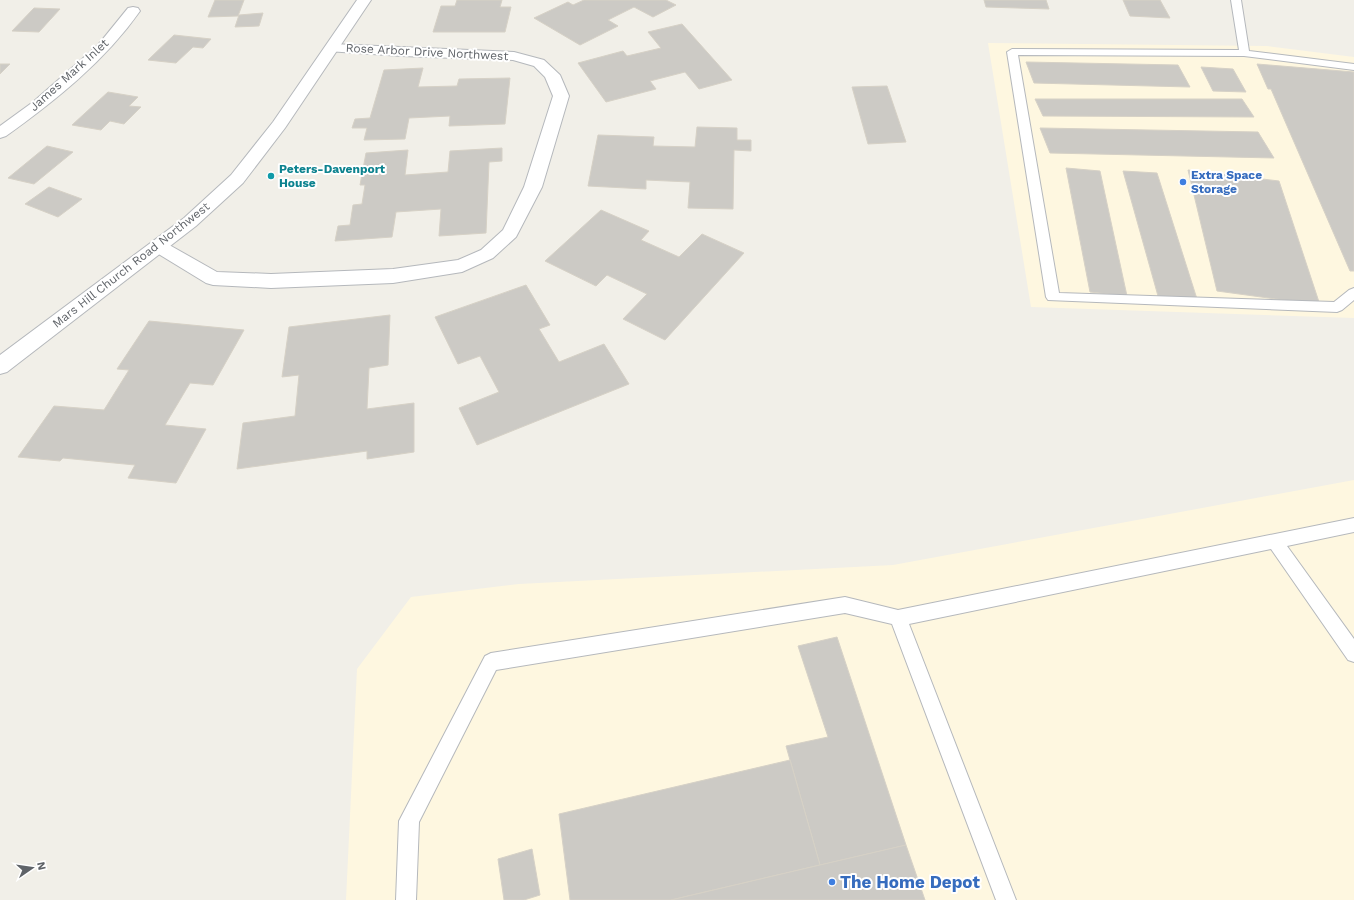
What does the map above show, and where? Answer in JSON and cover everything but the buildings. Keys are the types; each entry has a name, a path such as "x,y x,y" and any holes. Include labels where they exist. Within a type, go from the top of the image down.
{"street":[{"name":"Mars Hill Church Road Northwest","path":"0,366 190,222 237,179 279,125 364,0"},
{"name":"James Mark Inlet","path":"0,133 39,105 103,48 133,11"},
{"name":"Rose Arbor Drive Northwest","path":"158,246 214,278 271,281 393,276 462,266 487,254 510,233 532,187 561,96 552,75 539,63 514,56 332,48"}],"lane":[{"path":"1236,0 1244,53"},
{"path":"1354,67 1244,53 1012,52 1053,297 1337,307 1354,293"},
{"path":"406,900 409,821 491,662 845,605 898,618 1354,525"},
{"path":"1274,542 1354,654"},
{"path":"898,618 1006,900"}],"shaded area":[{"name":"Extra Space Storage","path":"988,43 1267,46 1354,57 1354,318 1031,307"},
{"path":"1354,480 1354,900 346,900 357,669 411,597 519,584 893,565"}],"place":[{"name":"Peters-Davenport House","path":"271,176"},
{"name":"Extra Space Storage","path":"1183,182"},
{"name":"The Home Depot","path":"832,882"}]}
